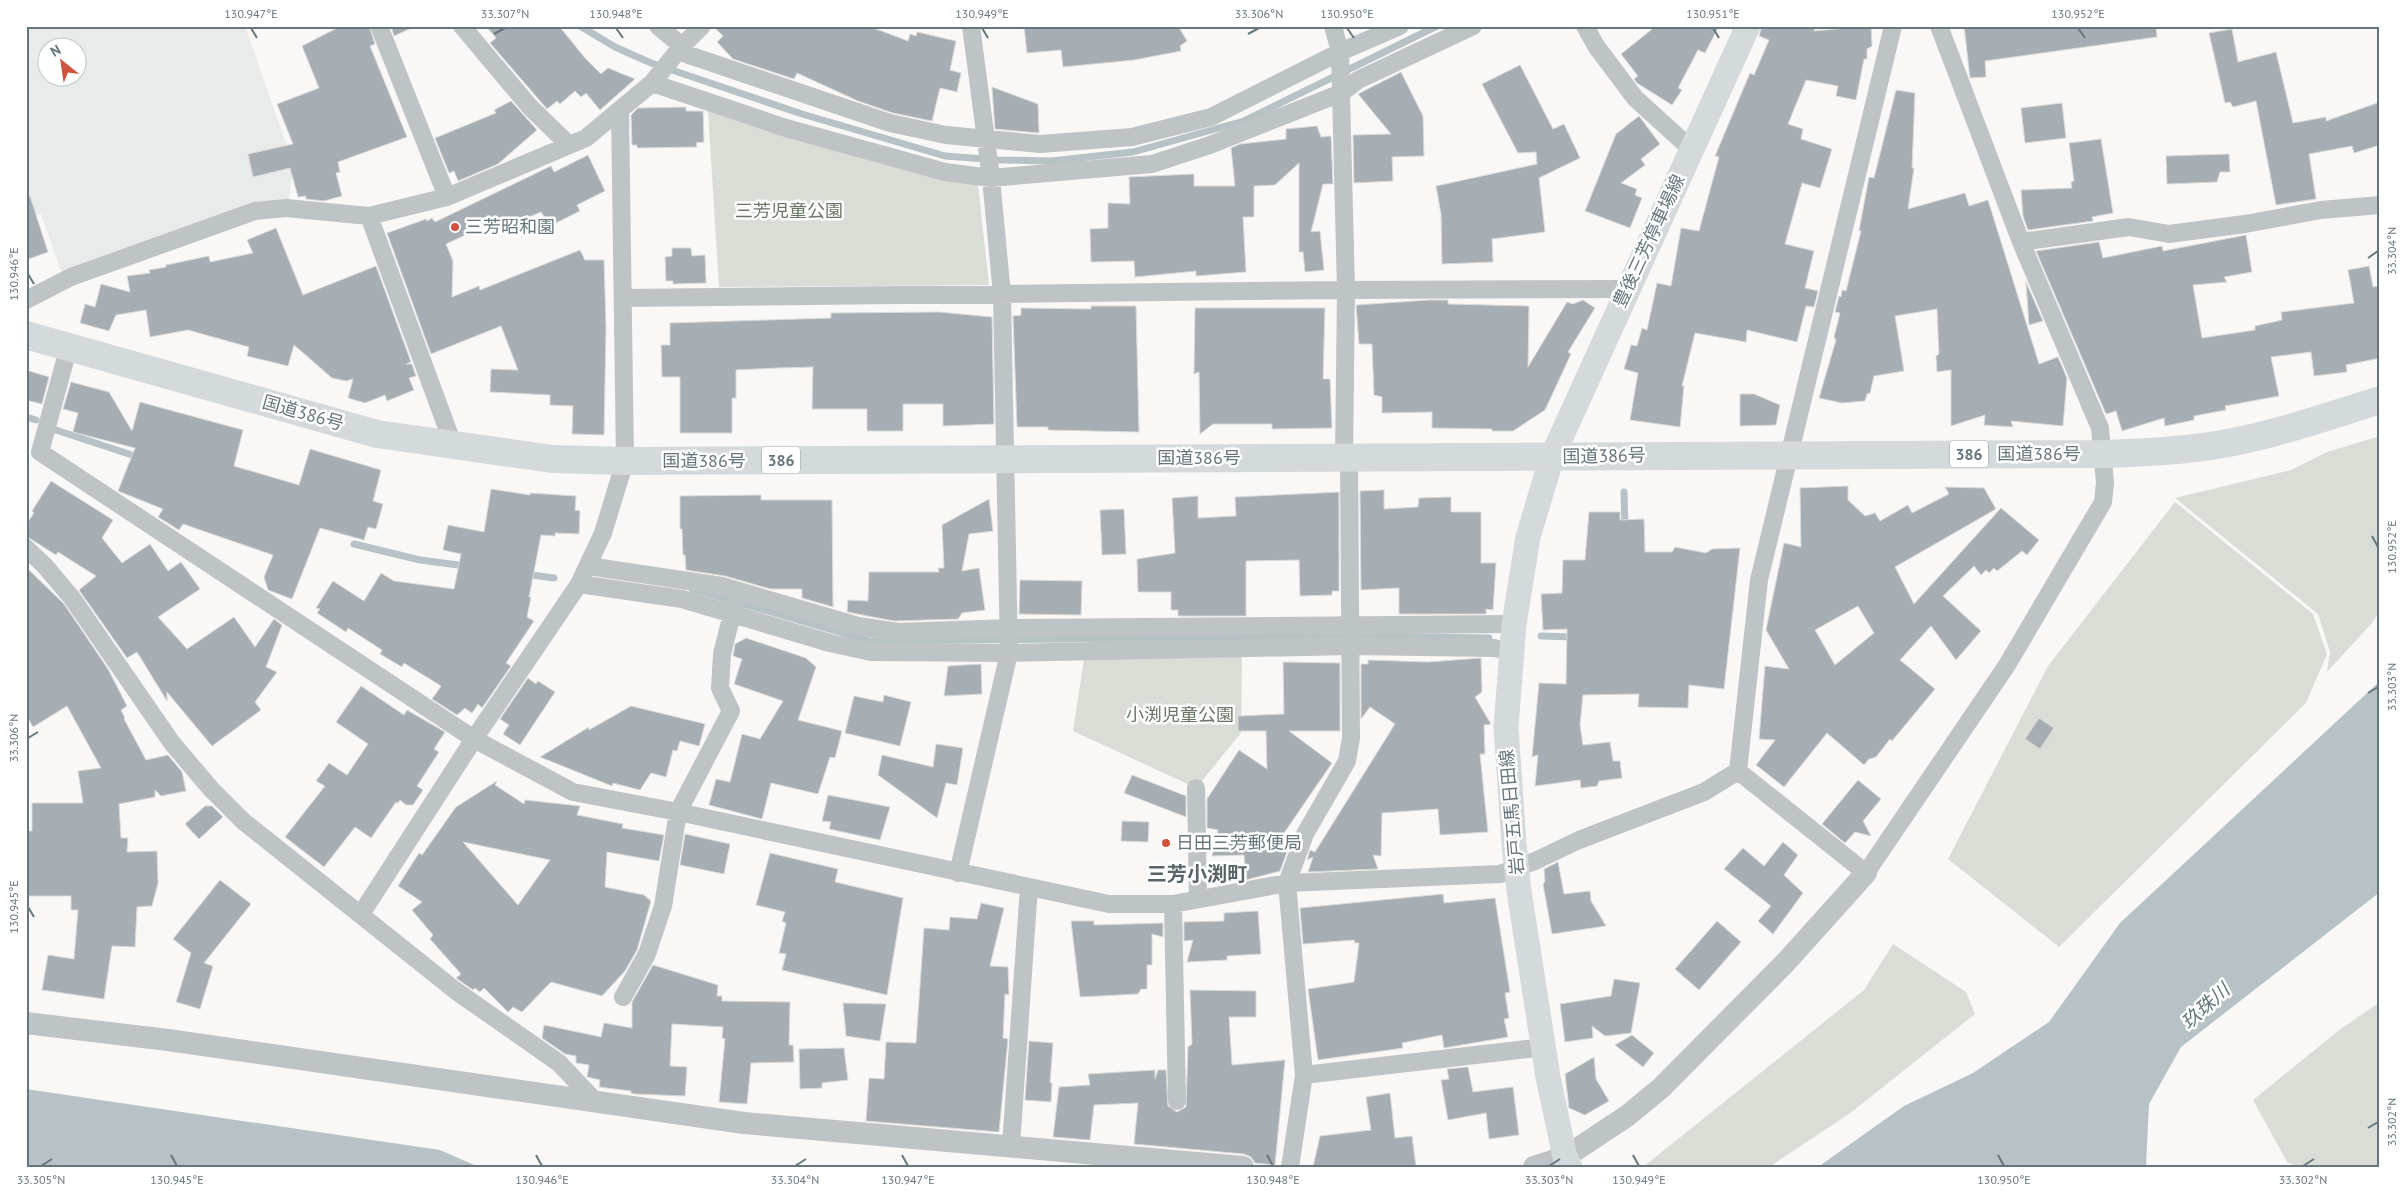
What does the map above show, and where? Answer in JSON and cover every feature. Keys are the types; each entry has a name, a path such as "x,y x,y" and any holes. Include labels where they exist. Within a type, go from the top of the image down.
{"highway":[{"name":"国道386号","path":"26,335 376,434 454,447 552,459 625,461 2103,454 2196,448 2233,441 2281,431 2380,400"}],"main road":[{"name":"豊後三芳停車場線","path":"1552,457 1748,26"},
{"name":"岩戸五馬日田線","path":"1552,457 1528,537 1510,651 1506,735 1519,891 1548,1078 1568,1162"}],"street":[{"path":"379,26 447,197"},
{"path":"462,26 530,107 569,145"},
{"path":"658,26 680,48 890,123 946,135 1040,144 1132,136 1212,117 1340,52 1400,26"},
{"path":"26,300 71,277 255,211 286,208 369,216 447,197 586,138 652,83 680,48 702,26"},
{"path":"958,873 1009,653 1002,295 991,178 971,26"},
{"path":"1290,1167 1304,1075 1287,884 1305,834 1347,761 1351,738 1352,625 1347,458 1346,290 1340,52 1333,26"},
{"path":"652,83 736,113 795,131 945,172 991,178 1152,164 1210,145 1341,93 1358,80 1473,26"},
{"path":"1585,26 1596,46 1634,98 1691,149"},
{"path":"1738,771 1759,580 1893,26"},
{"path":"1534,1167 1568,1162 1661,1088 1786,962 1866,873 2007,665 2103,502 2105,484 2100,428 2022,242 1938,26"},
{"path":"361,914 474,739 579,584 603,533 625,461 620,110"},
{"path":"2022,242 2129,227 2168,234 2321,210 2380,205"},
{"path":"369,216 454,447"},
{"path":"624,298 1346,290 1627,289"},
{"path":"69,346 40,452 474,739 573,792 678,812 1109,904 1173,904 1287,884 1500,874 1517,866 1535,861 1579,840 1704,792 1738,771"},
{"path":"26,548 45,566 72,598 172,743 211,789 243,821 456,991 559,1064 595,1101"},
{"path":"588,566 667,576 738,591 858,626 898,632 1009,628 1514,624"},
{"path":"579,584 682,599 830,643 871,652 1009,653 1351,646 1494,648 1510,651"},
{"path":"623,997 647,954 663,906 678,812 731,711 720,688 722,654 738,591"},
{"path":"1738,771 1866,873"},
{"path":"1196,788 1198,899"},
{"path":"1011,1146 1029,888"},
{"path":"1173,904 1177,1101"},
{"path":"26,1023 168,1040 744,1123 1243,1167"},
{"path":"1304,1075 1544,1047"}],"shaded area":[{"path":"26,26 245,26 293,163 289,200 62,274 41,214 26,218"}],"green space":[{"name":"三芳児童公園","path":"708,111 978,184 989,285 719,287"},
{"path":"2380,436 2380,611 2372,623 2327,672 2330,652 2318,614 2175,498 2291,470 2327,452"},
{"path":"2175,502 2313,614 2327,654 2306,703 2059,947 1948,859 2048,666"},
{"name":"小渕児童公園","path":"1242,655 1241,733 1196,788 1073,731 1084,659"},
{"path":"1893,944 1966,992 1975,1014 1849,1114 1769,1167 1643,1167 1864,990"},
{"path":"2380,1002 2380,1167 2298,1167 2287,1162 2253,1100 2338,1031"}],"water":[{"name":"玖珠川","path":"2380,681 2380,892 2181,1047 2149,1104 2146,1167 1818,1167 1904,1106 1973,1073 2049,1022 2120,923"},
{"path":"26,1089 440,1150 479,1167 26,1167"}],"building":[{"path":"341,26 369,26 375,44 370,46 407,137 338,162 340,172 336,173 342,196 324,201 306,199 306,196 298,197 290,168 253,177 248,154 293,144 277,104 319,88 302,46"},
{"path":"391,26 416,26 394,36"},
{"path":"486,26 559,26 585,58 601,74 608,68 635,79 600,110 586,93 581,97 575,91 560,104 557,101 547,109 490,43 496,38"},
{"path":"713,26 868,26 908,41 910,34 916,36 917,32 956,41 950,70 961,73 957,92 940,88 932,121 893,113 858,101 797,73 794,79 733,59 717,42 723,36"},
{"path":"1024,26 1178,26 1187,41 1180,46 1181,51 1134,60 1063,67 1061,50 1027,53"},
{"path":"1656,26 1719,26 1705,53 1698,50 1678,88 1682,90 1672,105 1637,83 1634,79 1638,76 1621,54"},
{"path":"1762,26 1816,26 1814,31 1871,26 1872,46 1867,49 1867,59 1864,59 1856,100 1836,96 1838,86 1806,80 1788,124 1803,129 1801,139 1832,149 1820,188 1802,183 1785,244 1814,251 1805,288 1818,291 1814,307 1806,306 1797,342 1747,330 1746,342 1695,333 1682,386 1684,386 1680,427 1630,420 1638,373 1624,369 1631,345 1637,346 1642,328 1647,330 1657,283 1671,286 1681,228 1699,231 1719,157 1715,156 1750,73 1754,75 1769,40 1759,36"},
{"path":"1964,26 2156,26 2157,37 1985,61 1986,77 1970,78"},
{"path":"2232,29 2238,62 2276,52 2293,123 2326,117 2326,121 2380,102 2380,145 2354,153 2352,146 2309,154 2316,199 2276,205 2256,101 2233,107 2230,102 2225,103 2209,33"},
{"path":"1520,65 1553,129 1564,124 1580,158 1539,178 1545,232 1492,239 1493,262 1442,264 1441,214 1436,186 1537,164 1536,152 1518,153 1482,84"},
{"path":"1401,72 1423,116 1424,156 1392,157 1393,181 1354,183 1353,135 1391,134 1358,94"},
{"path":"992,87 1038,104 1039,133 995,129"},
{"path":"1896,90 1915,93 1912,168 1914,168 1908,209 1965,193 1969,206 1988,200 2039,364 2058,357 2067,378 2063,426 2011,421 2013,427 1984,425 1985,415 1951,426 1951,370 1937,372 1936,356 1939,354 1937,309 1895,316 1904,371 1874,376 1870,393 1867,394 1865,401 1842,403 1819,398 1836,340 1834,337 1840,313 1835,312 1839,296 1841,297 1842,290 1846,291 1861,231 1859,231 1869,177 1874,178"},
{"path":"511,101 537,130 498,164 458,181 454,171 449,173 435,138 496,113 494,110"},
{"path":"2062,103 2066,138 2025,143 2021,108"},
{"path":"686,107 686,111 703,111 704,142 696,143 697,147 637,148 637,145 632,145 631,115 638,108"},
{"path":"1639,116 1660,144 1641,159 1645,165 1621,183 1637,189 1635,195 1642,198 1630,228 1585,211 1616,134"},
{"path":"1317,126 1321,137 1331,136 1333,184 1323,184 1311,232 1320,231 1324,270 1305,272 1303,252 1299,252 1299,163 1275,185 1254,186 1254,217 1243,217 1246,272 1196,276 1196,271 1135,277 1134,261 1091,262 1090,229 1108,228 1108,203 1130,204 1129,177 1194,174 1194,186 1235,186 1231,148 1240,144 1286,139 1286,129"},
{"path":"2101,139 2113,213 2092,217 2093,221 2028,230 2023,216 2021,190 2072,188 2071,182 2074,181 2069,143"},
{"path":"2229,154 2230,172 2220,172 2217,182 2167,184 2166,156"},
{"path":"588,155 605,191 577,205 580,211 550,226 541,212 497,230 496,225 491,228 489,224 446,244 453,261 452,297 479,286 480,290 580,250 585,260 604,260 606,326 604,435 572,434 573,406 550,405 550,395 490,392 491,369 518,370 501,326 431,354 387,233 426,219 427,221 432,218 435,222 551,166 554,172"},
{"path":"30,196 48,252 26,260 26,197"},
{"path":"276,228 303,295 376,266 411,362 406,364 412,364 416,376 409,378 414,390 387,401 385,395 365,403 348,398 353,379 346,381 332,378 294,345 288,366 247,356 249,347 188,330 150,337 146,310 116,315 109,331 80,323 85,304 95,307 101,284 130,292 127,276 150,273 149,270 166,267 166,265 209,256 210,262 253,253 247,240"},
{"path":"2246,235 2252,272 2224,277 2227,282 2193,285 2202,338 2255,330 2255,326 2282,320 2281,312 2354,303 2348,270 2369,266 2373,287 2380,286 2380,358 2346,365 2347,372 2314,376 2311,352 2271,357 2279,396 2225,406 2226,410 2194,416 2194,420 2165,426 2164,418 2122,431 2116,411 2106,414 2036,251 2099,242 2103,258 2162,246 2163,251"},
{"path":"672,248 691,248 692,256 705,255 706,283 673,284 673,281 666,281 665,257 672,256"},
{"path":"2026,282 2043,321 2029,325"},
{"path":"1448,300 1448,304 1529,306 1528,367 1567,302 1573,304 1583,300 1595,308 1568,352 1571,354 1545,410 1513,431 1492,431 1492,429 1432,428 1432,412 1382,413 1382,397 1374,395 1372,344 1359,344 1356,305"},
{"path":"1091,306 1136,306 1139,432 1048,430 1048,427 1017,427 1013,316 1021,315 1021,308 1091,309"},
{"path":"1195,308 1325,308 1323,379 1330,379 1332,428 1272,429 1272,424 1213,424 1200,434 1199,372 1194,374"},
{"path":"939,312 992,317 994,424 943,426 943,404 903,404 903,431 867,431 867,409 812,409 813,367 777,368 736,370 736,398 732,398 732,433 680,433 680,377 662,377 661,345 670,345 670,323 831,318 831,313"},
{"path":"26,370 49,377 42,404 26,400"},
{"path":"71,382 109,392 132,431 140,402 243,430 234,466 299,485 310,449 381,470 373,501 383,504 376,529 368,527 364,540 320,528 292,599 268,590 264,577 273,555 183,524 179,530 158,517 163,509 118,491 135,448 73,432 78,413 63,409"},
{"path":"1740,394 1754,394 1780,405 1776,425 1740,426"},
{"path":"51,481 113,520 102,538 122,563 150,544 168,571 181,562 200,589 158,617 187,649 234,617 255,647 274,619 282,625 266,667 277,672 255,702 261,710 212,746 167,692 167,701 137,652 127,658 79,590 96,576 58,552 56,555 26,536 26,525 34,513 32,511"},
{"path":"1848,486 1848,500 1865,516 1875,513 1880,521 1908,505 1912,513 1949,494 1945,487 1984,488 1996,509 1895,567 1914,604 2001,508 2039,540 2027,555 2022,551 1997,571 1994,568 1989,573 1986,570 1981,575 1974,566 1943,596 1981,631 1956,660 1931,626 1900,660 1935,689 1892,741 1890,739 1876,757 1869,759 1864,765 1827,733 1784,787 1756,765 1775,740 1759,739 1765,666 1789,669 1766,630 1784,543 1801,547 1800,488","holes":["1858,606 1874,633 1835,665 1815,630"]},
{"path":"491,489 530,495 530,493 576,496 575,510 580,511 579,534 555,533 555,536 541,535 527,617 534,621 506,663 511,666 482,708 478,704 472,713 465,708 457,715 432,699 441,686 404,663 402,667 380,654 382,650 348,628 346,632 317,613 320,609 316,608 333,581 364,601 381,573 394,581 454,589 461,554 443,550 448,525 484,532"},
{"path":"1384,490 1384,509 1418,507 1419,498 1451,497 1451,512 1481,512 1481,563 1496,563 1493,610 1486,609 1486,614 1399,614 1399,588 1361,590 1360,491"},
{"path":"1339,492 1339,591 1332,591 1332,595 1300,596 1299,560 1246,561 1246,616 1178,616 1178,610 1171,610 1171,592 1138,592 1137,559 1175,553 1172,498 1198,496 1198,518 1236,516 1235,497"},
{"path":"761,495 761,500 832,500 833,607 802,598 802,589 770,589 725,576 686,570 685,555 683,555 682,529 680,529 680,496"},
{"path":"989,499 993,531 969,534 962,571 979,568 985,610 962,613 958,619 894,621 847,612 848,600 868,601 869,572 939,572 938,568 944,568 942,525"},
{"path":"1124,509 1126,554 1102,555 1100,510"},
{"path":"1589,512 1620,512 1620,520 1644,519 1645,552 1672,552 1675,547 1706,553 1712,549 1740,548 1724,689 1689,685 1688,708 1638,707 1639,694 1583,695 1580,725 1583,745 1610,742 1613,761 1620,761 1622,778 1599,781 1597,786 1581,788 1580,780 1535,786 1538,755 1532,757 1539,683 1566,684 1567,629 1543,630 1541,594 1562,593 1563,560 1585,560"},
{"path":"26,567 64,604 108,669 127,706 121,710 124,719 146,760 168,755 182,772 186,791 161,796 155,790 155,797 119,804 121,838 128,838 127,852 157,851 158,883 152,906 137,907 135,947 112,946 104,999 42,990 48,955 74,959 78,910 71,910 71,896 26,896 26,831 32,831 32,803 83,803 78,771 101,768 67,706 33,727 26,715"},
{"path":"1020,580 1082,581 1081,615 1019,614"},
{"path":"746,638 806,658 816,667 798,720 842,731 835,758 830,757 818,794 771,783 762,819 709,805 716,779 730,782 742,734 760,739 783,701 734,684 742,659 733,656 735,644"},
{"path":"1481,658 1482,692 1475,697 1491,724 1484,725 1485,754 1480,754 1488,832 1440,835 1438,809 1382,813 1381,856 1373,855 1378,869 1308,872 1313,857 1307,860 1310,850 1315,852 1395,724 1370,707 1361,719 1361,664 1368,664 1368,660 1428,662"},
{"path":"1283,662 1340,663 1340,731 1289,731 1332,763 1282,836 1291,841 1280,871 1246,880 1244,855 1212,856 1218,830 1207,828 1207,799 1239,750 1267,769 1266,731 1238,731 1238,716 1284,714"},
{"path":"981,664 982,694 944,696 948,666"},
{"path":"528,678 536,684 538,681 555,692 520,745 503,734 509,725 500,719"},
{"path":"361,686 404,715 407,710 445,732 434,749 439,752 417,786 423,790 413,805 406,805 400,800 398,803 396,802 371,838 355,827 324,867 285,837 325,786 316,781 329,763 347,775 368,744 336,722"},
{"path":"884,695 911,702 900,746 845,733 854,696 883,702"},
{"path":"631,706 705,724 699,746 680,741 677,751 673,750 666,777 651,773 640,790 613,783 612,786 540,757 589,727 589,730"},
{"path":"2039,718 2054,728 2040,749 2025,739"},
{"path":"936,744 963,748 957,785 946,783 937,818 878,775 882,755 933,767"},
{"path":"1132,775 1186,796 1186,817 1124,793"},
{"path":"1858,780 1881,799 1863,821 1871,836 1855,832 1845,843 1822,824"},
{"path":"497,781 495,785 524,804 525,800 580,806 577,815 623,824 622,828 664,835 659,861 607,852 605,887 644,895 651,901 637,950 625,971 602,996 551,982 522,1012 513,1007 508,1012 484,988 480,992 475,988 473,990 456,978 461,974 430,939 433,935 412,910 422,902 398,886 419,853 422,855 456,807","holes":["463,842 550,860 518,905"]},
{"path":"828,795 890,807 880,840 829,829 831,822 822,821"},
{"path":"205,806 212,806 223,817 199,839 185,824"},
{"path":"1122,821 1149,822 1148,842 1121,841"},
{"path":"685,834 730,844 724,874 680,865"},
{"path":"1783,842 1798,855 1784,875 1803,893 1773,934 1758,921 1771,906 1724,869 1743,848 1764,866"},
{"path":"770,853 838,869 835,882 903,898 887,995 782,970 786,954 779,953 786,923 782,921 785,912 756,905"},
{"path":"1558,862 1564,894 1590,891 1591,901 1606,926 1552,934 1543,884 1545,882 1544,869"},
{"path":"220,880 251,904 204,963 213,966 200,1009 176,1002 191,953 173,939"},
{"path":"1443,894 1444,903 1495,898 1510,992 1505,993 1509,1018 1504,1019 1508,1037 1444,1048 1442,1035 1402,1043 1403,1048 1318,1060 1308,989 1354,982 1359,943 1355,943 1354,940 1303,944 1300,908"},
{"path":"981,903 1004,908 990,966 1008,967 1009,995 1005,994 1003,1038 1008,1039 999,1132 866,1121 869,1078 884,1079 886,1042 916,1043 924,928 949,930 950,917 977,919"},
{"path":"1258,911 1261,954 1227,956 1227,960 1187,962 1193,940 1184,941 1184,922 1224,921 1224,913"},
{"path":"1071,921 1094,921 1094,925 1163,923 1163,937 1152,934 1152,965 1147,965 1147,989 1141,989 1138,994 1080,997"},
{"path":"1717,921 1741,942 1699,990 1675,969"},
{"path":"653,965 718,985 717,996 722,996 722,1001 790,1002 789,1045 793,1045 794,1062 751,1063 747,1104 719,1102 725,1039 722,1038 723,1027 672,1024 670,1066 687,1067 685,1096 635,1094 631,1093 631,1091 599,1087 600,1080 587,1077 589,1065 576,1063 576,1056 565,1054 542,1038 544,1025 601,1037 604,1023 632,1028 632,1002"},
{"path":"1614,979 1640,983 1631,1033 1605,1036 1592,1026 1593,1038 1565,1042 1560,1004 1611,996"},
{"path":"1190,990 1256,991 1256,1017 1229,1017 1232,1065 1285,1060 1275,1165 1255,1163 1251,1157 1244,1154 1134,1144 1138,1103 1094,1105 1090,1140 1053,1137 1059,1087 1090,1085 1088,1074 1155,1070 1155,1079 1158,1070 1166,1070 1168,1106 1177,1112 1186,1107 1188,1047 1192,1044"},
{"path":"843,1003 886,1004 880,1041 846,1036"},
{"path":"1632,1035 1654,1053 1643,1067 1615,1045"},
{"path":"1029,1041 1053,1043 1050,1083 1052,1083 1051,1102 1025,1100"},
{"path":"844,1048 848,1080 822,1083 822,1088 800,1089 799,1049"},
{"path":"1594,1057 1596,1079 1609,1101 1585,1115 1569,1108 1565,1074"},
{"path":"1468,1067 1473,1092 1513,1087 1519,1135 1489,1139 1486,1113 1448,1120 1441,1080 1449,1079 1447,1069"},
{"path":"1390,1093 1395,1138 1412,1136 1416,1167 1313,1167 1320,1136 1371,1130 1366,1097"}],"waterway":[{"path":"580,26 615,47 651,63 802,114 945,156 1051,161 1133,152 1244,121 1437,26"},
{"path":"26,417 36,420"},
{"path":"56,430 141,458"},
{"path":"1624,492 1625,529"},
{"path":"354,544 420,560 466,566"},
{"path":"524,574 554,578"},
{"path":"692,589 870,641 1351,636 1489,638"},
{"path":"1541,636 1574,637"}],"place":[{"name":"三芳昭和園","path":"455,227"},
{"name":"日田三芳郵便局","path":"1166,843"}],"district":[{"name":"三芳小渕町","path":"1197,874"}]}
